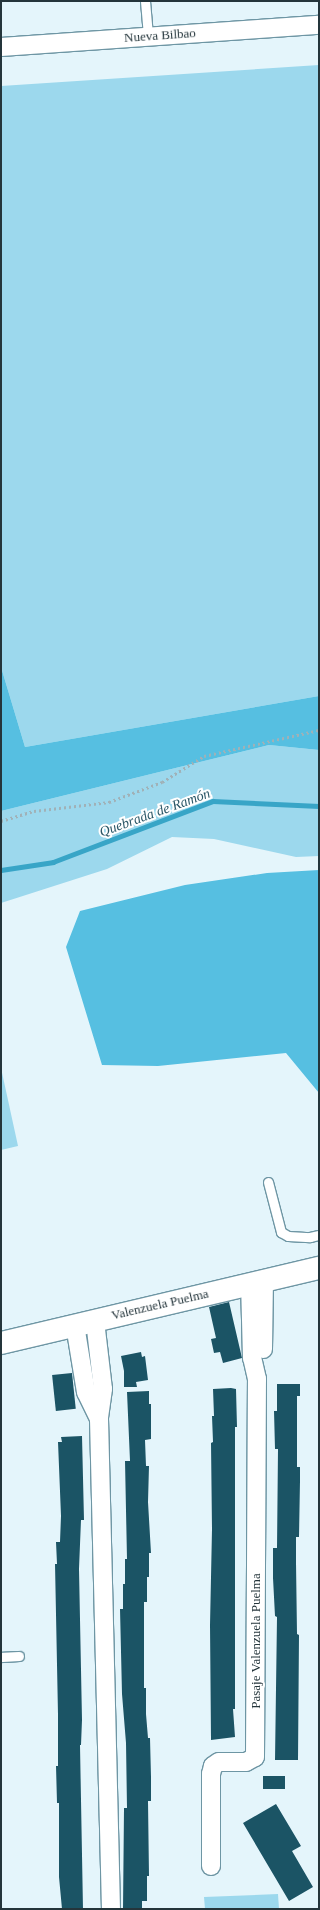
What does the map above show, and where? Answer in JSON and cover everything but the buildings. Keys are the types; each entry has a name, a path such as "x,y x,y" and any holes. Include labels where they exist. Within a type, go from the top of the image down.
{"street":[{"name":"Nueva Bilbao","path":"1,47 319,25"},
{"name":"Valenzuela Puelma","path":"1,1343 319,1268"},
{"name":"Pasaje Valenzuela Puelma","path":"211,1866 211,1774 213,1766 219,1762 246,1762 255,1757 257,1379 252,1358 257,1282"},
{"path":"85,1323 86,1392 99,1419 111,1909"}],"lane":[{"path":"145,1 148,37"},
{"path":"268,1182 281,1232 293,1236 310,1237 319,1235"},
{"path":"1,1657 19,1656"}],"path":[{"path":"1,821 34,810 109,802 162,782 204,756 319,730"}],"shaded area":[{"path":"319,65 319,696 25,747 1,667 1,86"},
{"path":"1,667 25,747 319,696 319,750 269,745 1,811"},
{"path":"269,745 319,750 319,856 296,857 214,839 172,837 107,869 1,903 1,811"},
{"path":"319,870 319,1093 286,1053 158,1066 102,1065 66,947 80,911 185,885 267,873"},
{"path":"1,1068 18,1146 1,1150"},
{"path":"278,1894 279,1909 205,1909 204,1897"}],"waterway":[{"name":"Quebrada de Ramón","path":"1,870 53,862 213,801 319,806"}]}
